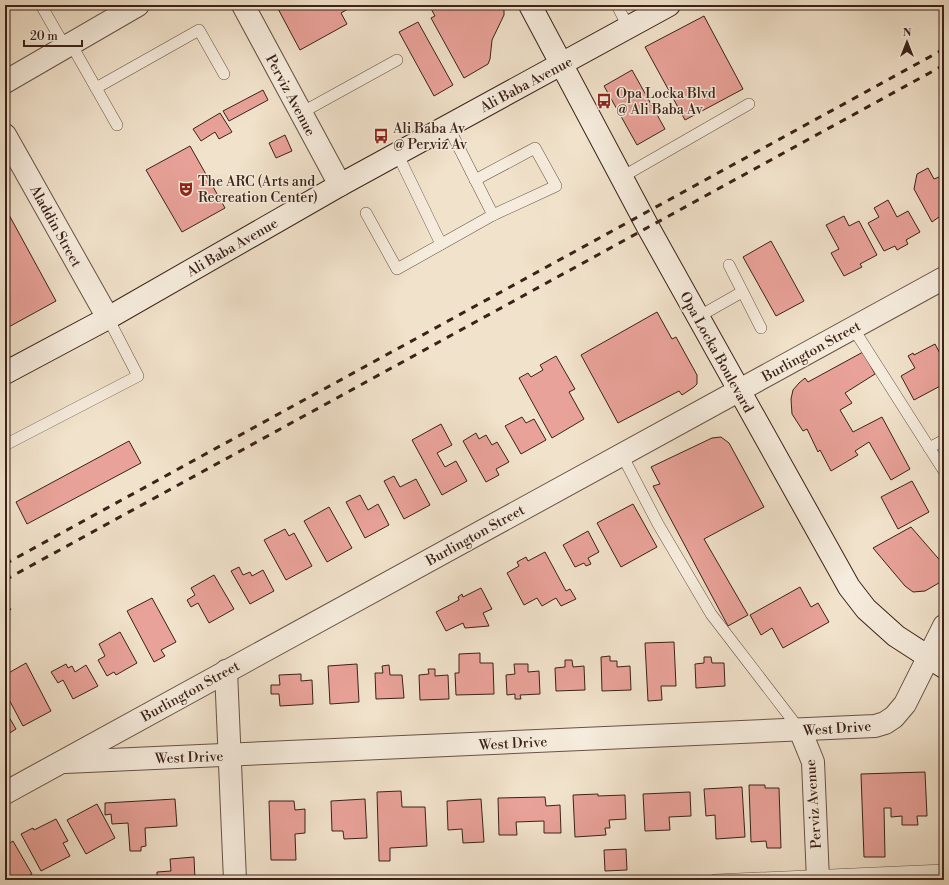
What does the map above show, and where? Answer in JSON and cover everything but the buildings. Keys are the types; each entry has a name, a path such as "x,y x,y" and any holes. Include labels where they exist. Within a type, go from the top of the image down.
{"street":[{"path":"5,82 138,5"},
{"name":"Perviz Avenue","path":"243,5 340,185"},
{"name":"Opa Locka Boulevard","path":"530,5 698,317 850,587 866,608 891,632 936,662"},
{"name":"Ali Baba Avenue","path":"5,373 108,318 340,185 669,5"},
{"name":"Aladdin Street","path":"5,135 108,318"},
{"name":"Burlington Street","path":"5,793 944,278"},
{"name":"West Drive","path":"60,762 865,727 885,723 894,717 905,704 936,662 944,626"},
{"path":"226,671 235,880"},
{"name":"Perviz Avenue","path":"800,730 813,762 818,878"}],"lane":[{"path":"41,5 96,88 117,125"},
{"path":"617,5 628,28"},
{"path":"96,88 199,30 224,74"},
{"path":"301,113 398,60"},
{"path":"622,177 749,104"},
{"path":"448,126 493,216"},
{"path":"366,213 397,270 493,216 556,186 535,148 475,180"},
{"path":"398,154 441,244"},
{"path":"728,265 761,328"},
{"path":"698,317 742,292"},
{"path":"5,445 138,376 108,318"},
{"path":"853,328 944,471"},
{"path":"929,448 944,440"},
{"path":"622,455 658,524 711,614 800,730"},
{"path":"715,880 818,878 944,870"}],"path":[{"path":"5,600 10,610 5,612"}],"railway":[{"path":"5,564 944,49"},
{"path":"5,580 944,65"}],"place":[{"name":"Opa Locka Blvd @ Ali Baba Av","path":"604,101"},
{"name":"Ali Baba Av @ Perviz Av","path":"381,136"},
{"name":"The ARC (Arts and Recreation Center)","path":"186,189"}]}
